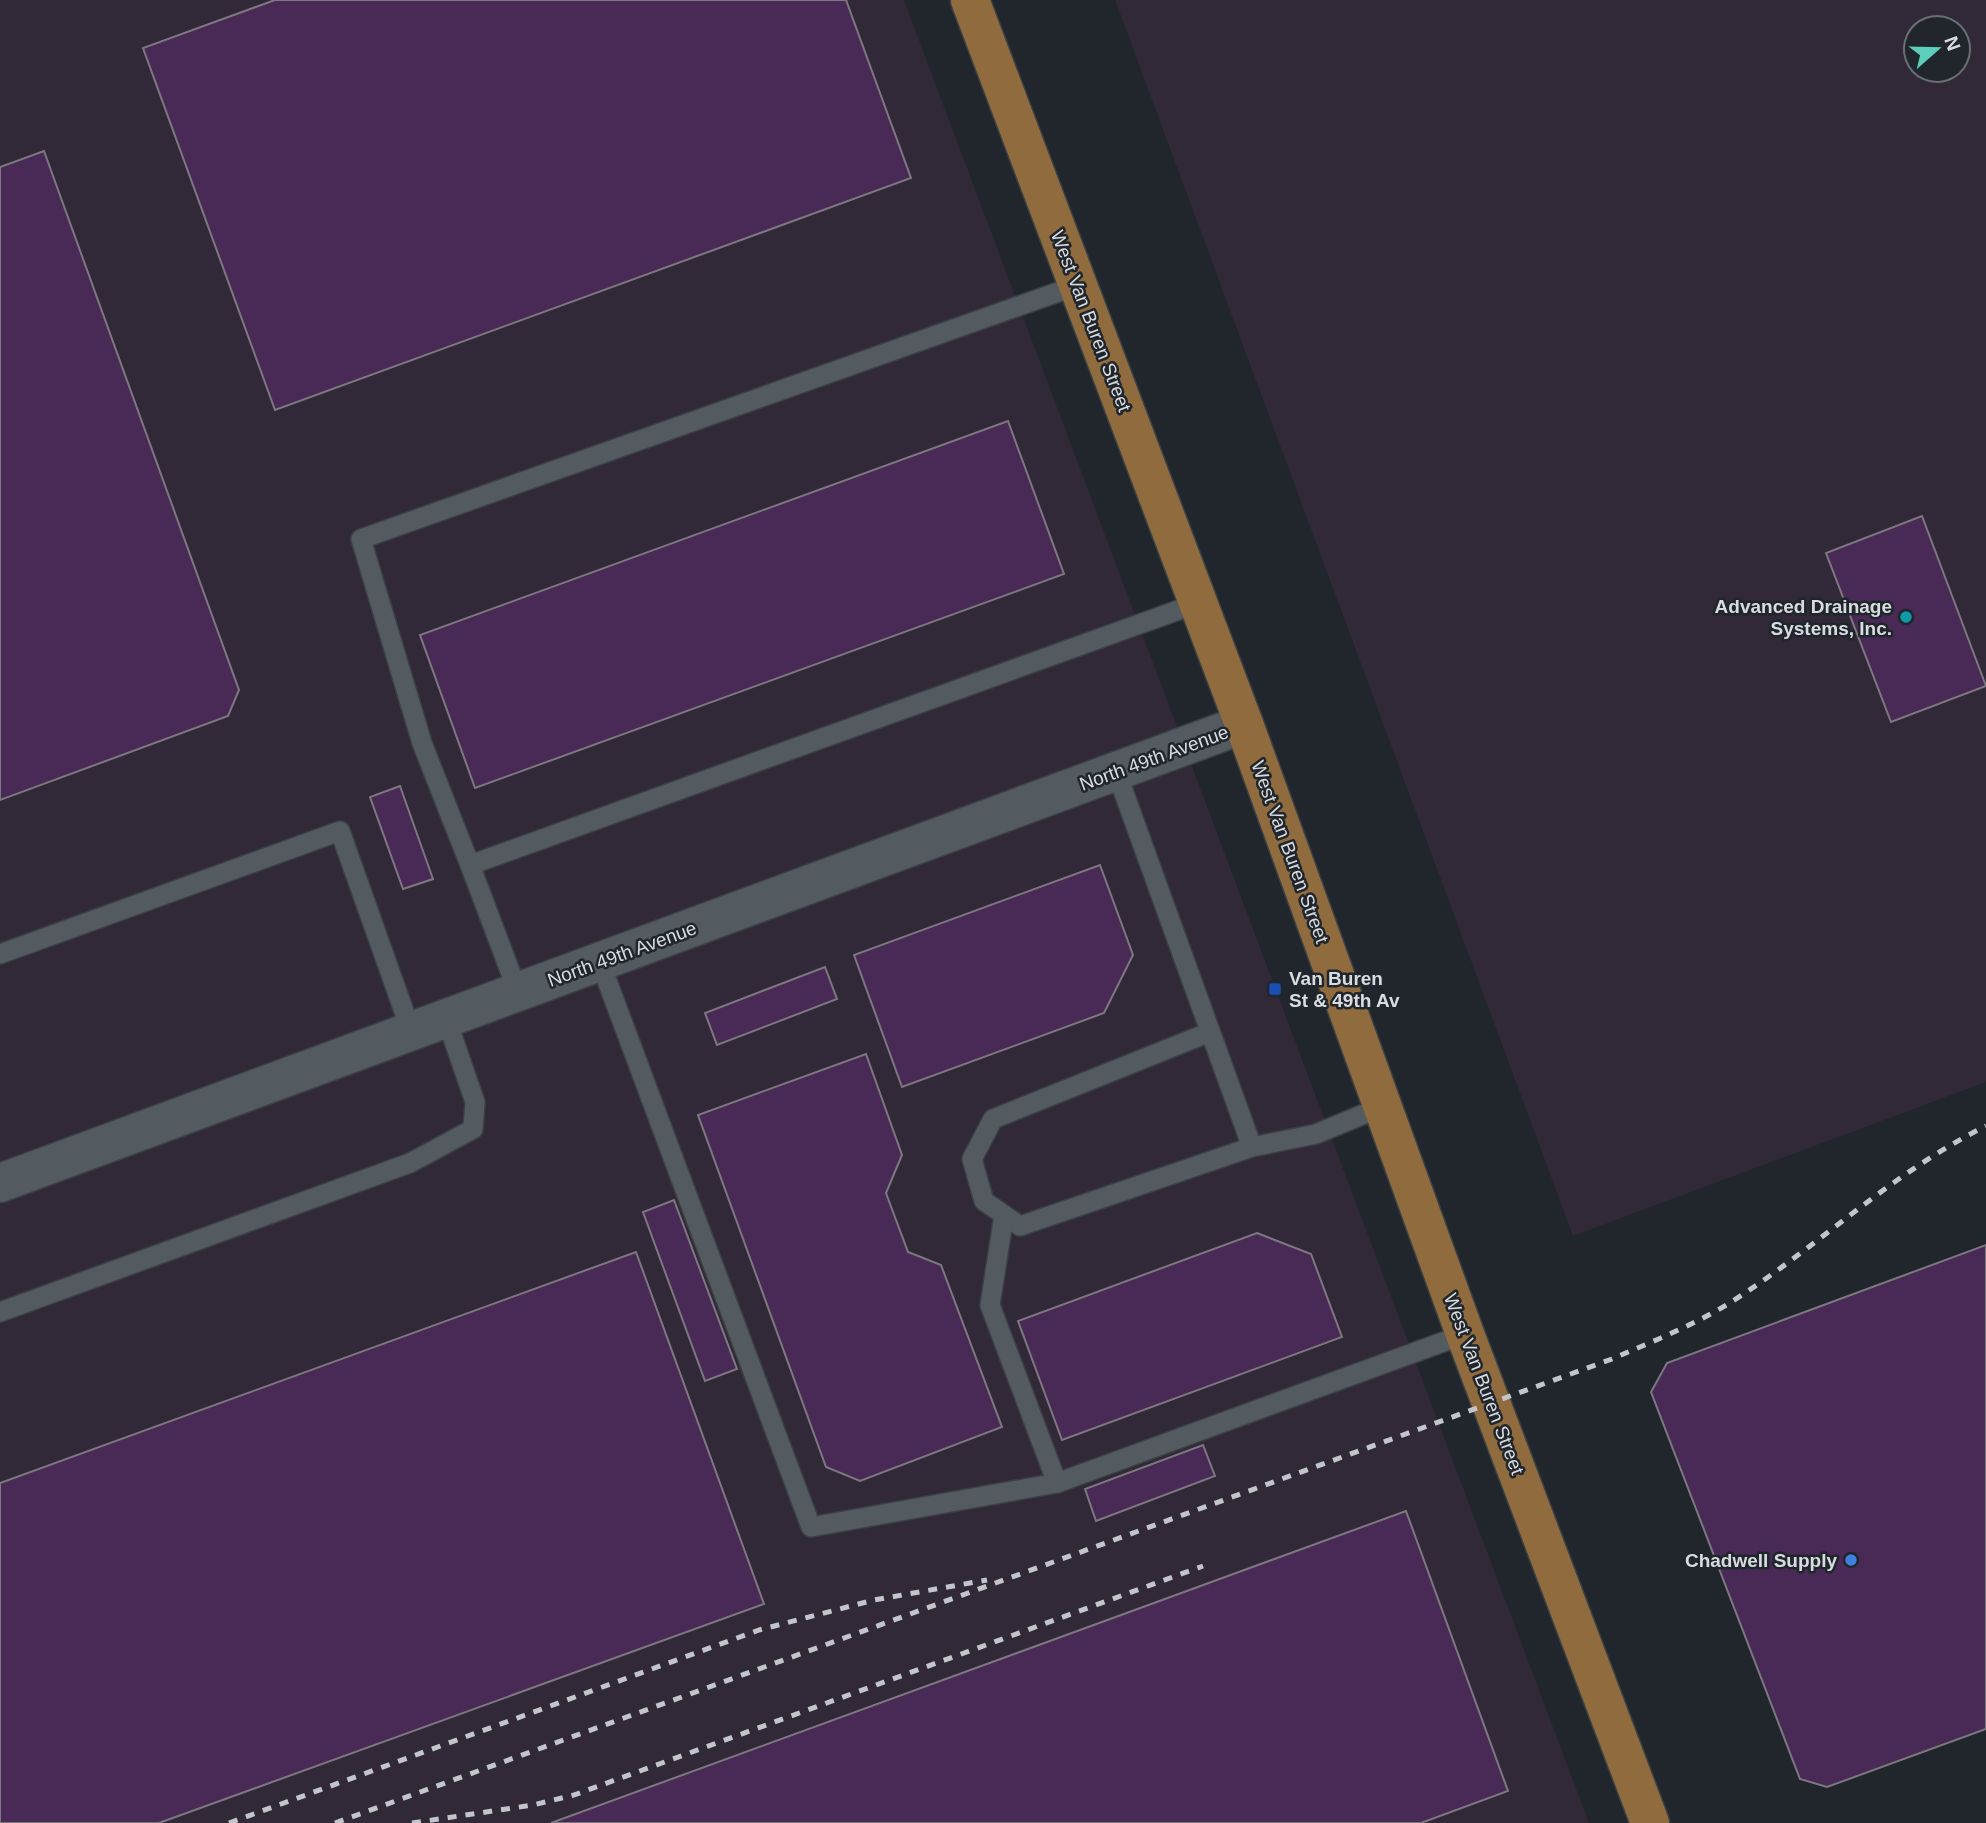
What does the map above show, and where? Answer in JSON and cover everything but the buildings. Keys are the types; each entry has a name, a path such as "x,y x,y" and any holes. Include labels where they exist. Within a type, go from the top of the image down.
{"main road":[{"name":"West Van Buren Street","path":"970,0 1244,724 1381,1107 1650,1823"}],"street":[{"name":"North 49th Avenue","path":"0,1183 1244,724"}],"lane":[{"path":"518,992 422,743 362,539 1078,285"},
{"path":"470,865 1198,603"},
{"path":"1116,771 1252,1147"},
{"path":"0,954 340,831 411,1031"},
{"path":"600,962 811,1527 1057,1483 1465,1334"},
{"path":"0,1312 410,1163 473,1129 475,1102 446,1018"},
{"path":"1210,1032 993,1119 972,1159 984,1201 1020,1226 1252,1147 1316,1134 1381,1107"},
{"path":"1004,1215 990,1305 1057,1483"}],"shaded area":[{"path":"0,0 904,0 1589,1823 0,1823"},
{"path":"1115,0 1986,0 1986,1082 1573,1236"}],"railway":[{"path":"335,1823 1612,1359 1686,1327 1728,1304 1886,1188 1951,1145 1986,1126"},
{"path":"412,1823 533,1805 574,1795 1203,1566"},
{"path":"229,1823 759,1630 874,1600 987,1580"}],"place":[{"name":"Advanced Drainage Systems, Inc.","path":"1906,617"},
{"name":"Van Buren St & 49th Av","path":"1275,989"},
{"name":"Chadwell Supply","path":"1851,1560"}]}
